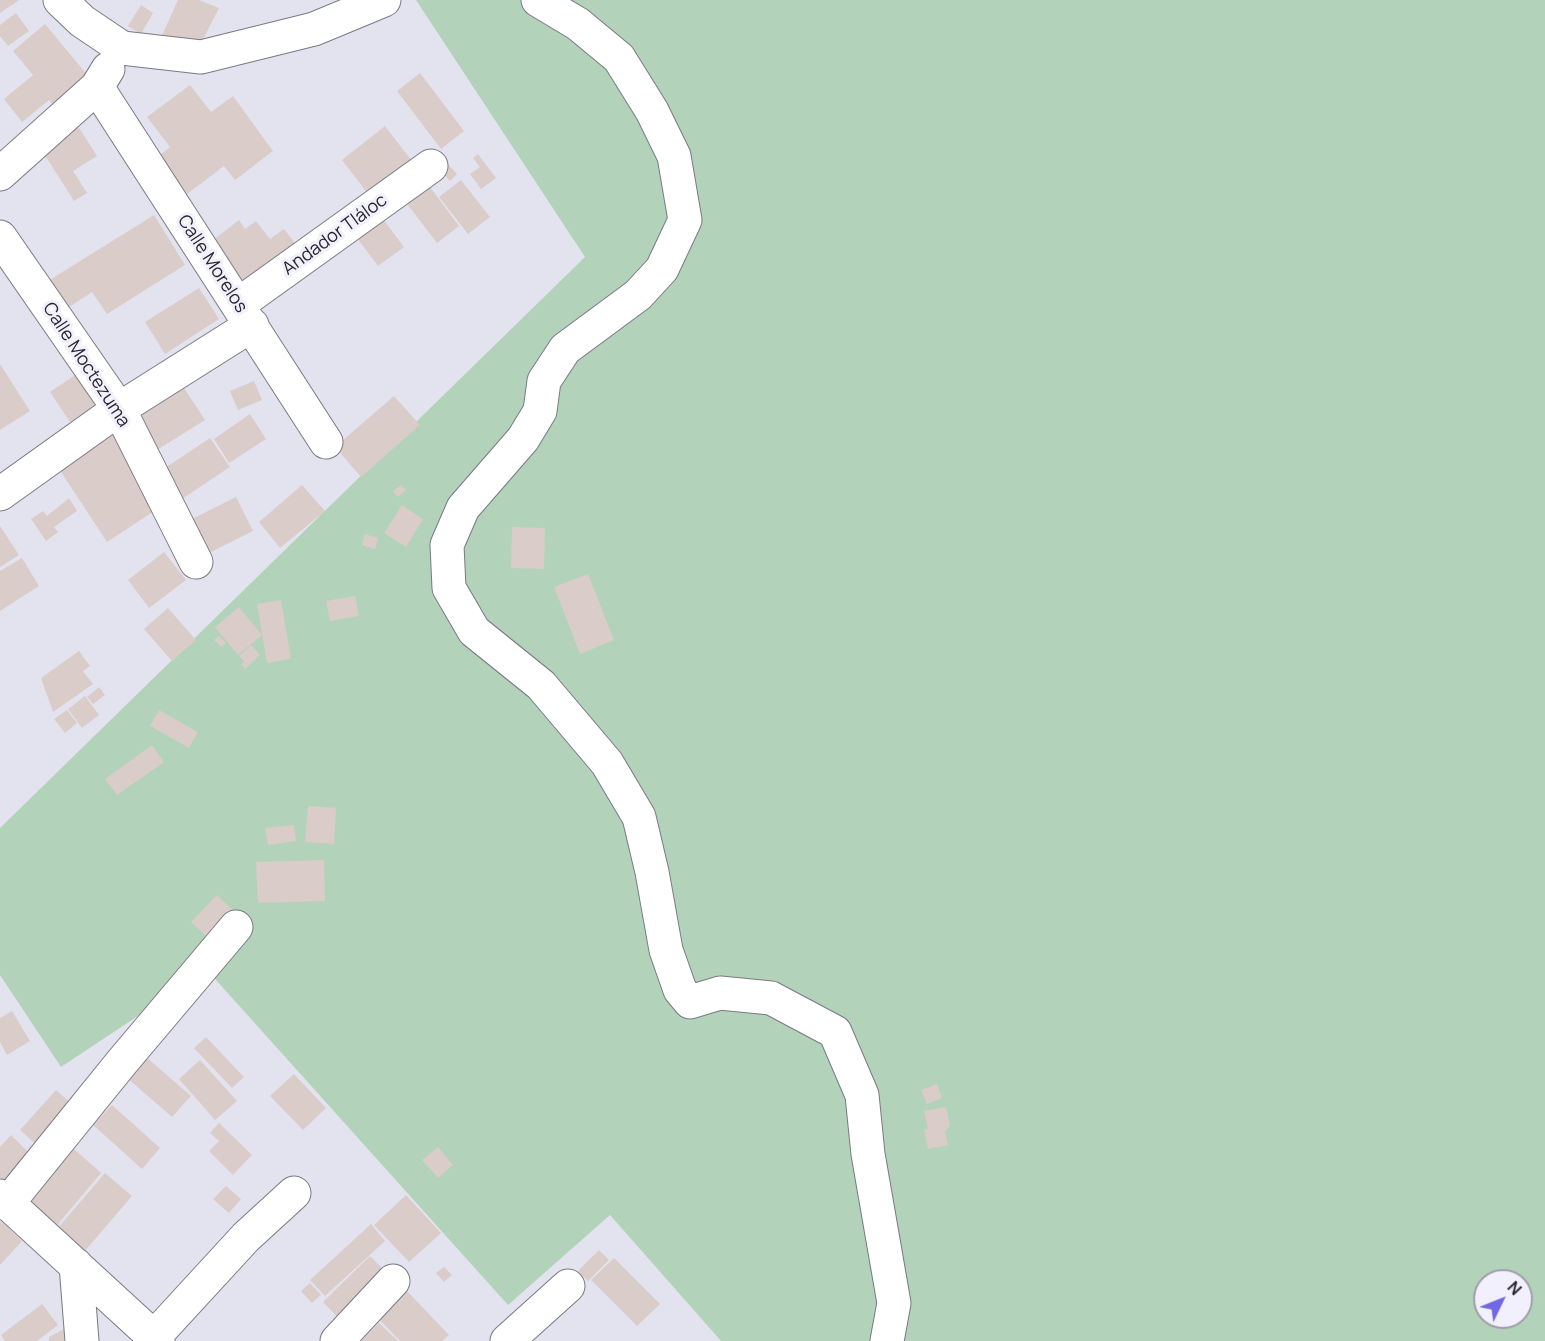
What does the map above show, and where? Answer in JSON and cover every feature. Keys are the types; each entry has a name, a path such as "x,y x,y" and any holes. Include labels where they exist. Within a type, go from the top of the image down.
{"street":[{"path":"60,0 82,21 122,48 201,57 314,29 384,0"},
{"path":"538,0 578,24 619,58 652,111 674,156 685,220 662,269 638,295 564,349 544,381 540,411 523,439 463,508 447,545 449,588 474,631 541,685 608,763 639,817 666,950 680,990 690,1002 720,993 771,998 835,1032 862,1095 868,1154 894,1303 887,1341"},
{"path":"0,174 97,87 122,48"},
{"name":"Calle Morelos","path":"97,87 326,442"},
{"name":"Andador Tláloc","path":"0,494 119,410 245,314 431,166"},
{"name":"Calle Moctezuma","path":"0,237 119,410 196,562"},
{"path":"236,927 4,1200 156,1339 246,1237 294,1193"},
{"path":"76,1265 82,1341"},
{"path":"340,1340 393,1281"},
{"path":"507,1341 568,1286"}],"green space":[{"path":"416,0 1545,0 1545,1341 721,1341 610,1215 508,1305 207,970 61,1067 0,975 0,828 585,257"}],"building":[{"path":"0,0 19,0 0,13"},
{"path":"178,0 199,0 219,8 198,49 158,44"},
{"path":"141,5 153,13 141,34 128,26"},
{"path":"16,13 29,31 8,46 0,36 0,25"},
{"path":"45,24 89,77 54,106 49,100 22,122 4,99 33,75 13,51"},
{"path":"420,73 464,131 441,149 397,91"},
{"path":"190,85 211,112 233,96 273,151 235,180 224,166 187,194 159,156 170,147 147,117"},
{"path":"76,123 97,156 73,171 87,193 74,201 39,146"},
{"path":"385,126 415,165 372,199 342,160"},
{"path":"478,154 496,178 481,189 470,174 480,167 473,158"},
{"path":"444,160 457,174 450,181 437,167"},
{"path":"424,179 459,226 437,243 401,196"},
{"path":"461,180 490,217 468,234 439,197"},
{"path":"154,215 185,265 107,314 92,292 66,309 48,281"},
{"path":"383,219 404,247 378,266 357,238"},
{"path":"239,220 245,229 256,221 270,239 284,229 301,251 250,291 212,241"},
{"path":"199,288 219,319 165,354 145,322"},
{"path":"0,364 30,411 0,430"},
{"path":"81,371 101,401 70,422 50,392"},
{"path":"254,381 262,400 238,410 230,391"},
{"path":"182,385 205,420 149,455 127,420"},
{"path":"394,396 420,425 361,477 335,447"},
{"path":"250,414 266,439 229,463 214,439"},
{"path":"112,430 162,506 107,542 57,466"},
{"path":"210,438 230,467 179,501 159,472"},
{"path":"302,485 325,511 280,548 259,522"},
{"path":"401,485 406,490 398,497 393,491"},
{"path":"236,497 253,531 199,558 182,524"},
{"path":"69,498 77,511 54,527 58,532 46,541 31,519 43,511 47,516"},
{"path":"402,505 423,519 406,547 384,533"},
{"path":"0,526 19,555 0,567"},
{"path":"512,527 545,528 544,569 511,568"},
{"path":"365,534 378,538 375,549 362,545"},
{"path":"164,552 186,580 149,608 128,580"},
{"path":"22,558 39,586 0,611 0,571"},
{"path":"588,574 614,640 580,654 554,587"},
{"path":"355,596 359,616 330,621 326,601"},
{"path":"281,600 291,659 267,663 257,604"},
{"path":"239,607 262,635 238,655 215,627"},
{"path":"168,608 196,640 172,661 144,629"},
{"path":"219,636 226,643 221,647 214,640"},
{"path":"251,645 260,655 245,669 241,664 244,661 239,656"},
{"path":"79,651 90,666 83,671 93,684 53,712 41,678"},
{"path":"99,687 105,695 93,704 87,697"},
{"path":"85,696 99,715 82,728 68,709"},
{"path":"67,710 77,723 65,733 54,719"},
{"path":"159,710 198,732 189,748 150,726"},
{"path":"152,745 164,762 117,795 105,779"},
{"path":"308,806 336,808 334,844 305,842"},
{"path":"294,825 296,841 268,845 265,828"},
{"path":"324,860 325,901 258,903 256,862"},
{"path":"217,895 234,911 208,938 191,922"},
{"path":"12,1011 30,1041 7,1055 0,1042 0,1018"},
{"path":"206,1037 244,1077 232,1088 194,1048"},
{"path":"145,1056 191,1096 172,1117 126,1077"},
{"path":"200,1060 237,1101 215,1120 179,1079"},
{"path":"294,1074 326,1108 303,1130 270,1096"},
{"path":"937,1084 942,1098 927,1104 921,1090"},
{"path":"56,1090 74,1106 38,1146 20,1130"},
{"path":"112,1105 160,1148 142,1169 93,1125"},
{"path":"946,1107 950,1126 945,1132 948,1145 928,1149 924,1130 928,1129 924,1111"},
{"path":"219,1123 252,1155 233,1175 209,1151 219,1141 210,1133"},
{"path":"11,1135 34,1158 5,1186 0,1180 0,1147"},
{"path":"438,1147 453,1165 438,1178 422,1160"},
{"path":"74,1149 101,1173 53,1230 25,1206"},
{"path":"105,1173 132,1196 84,1252 57,1229"},
{"path":"226,1186 241,1199 229,1213 213,1199"},
{"path":"406,1195 441,1233 409,1262 374,1225"},
{"path":"0,1222 22,1241 0,1265"},
{"path":"371,1224 385,1241 325,1296 310,1280"},
{"path":"599,1250 609,1260 588,1281 578,1271"},
{"path":"370,1256 390,1276 343,1323 323,1302"},
{"path":"614,1258 660,1304 637,1326 591,1280"},
{"path":"444,1267 452,1275 444,1282 436,1273"},
{"path":"310,1283 321,1295 312,1303 301,1291"},
{"path":"407,1291 449,1335 442,1341 400,1341 378,1318"},
{"path":"42,1304 58,1325 37,1341 5,1341 1,1335"},
{"path":"379,1323 398,1341 361,1341"},
{"path":"66,1328 67,1341 49,1341 49,1337"}]}
